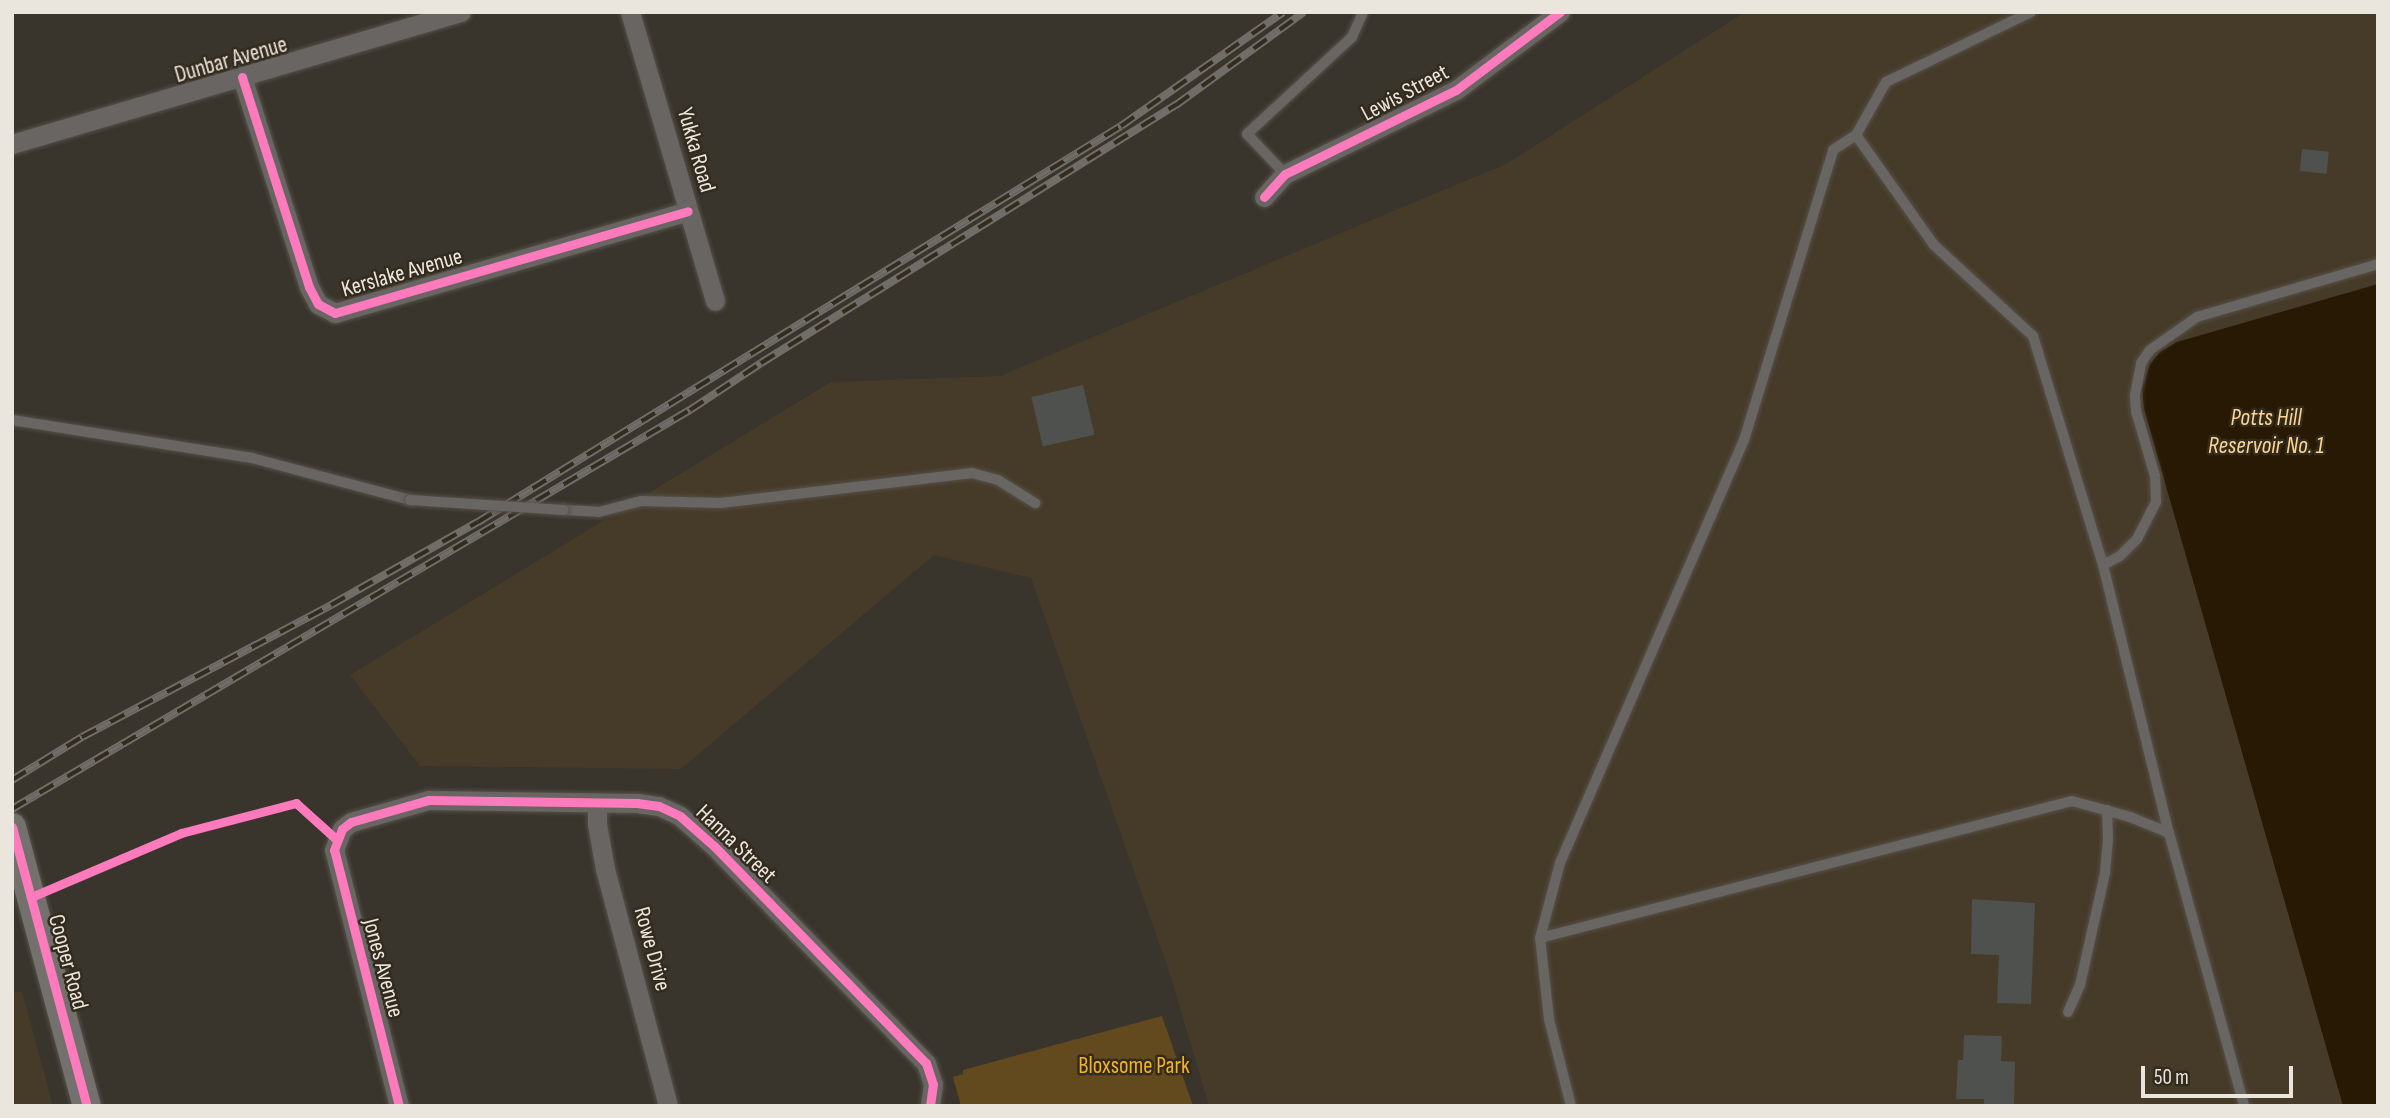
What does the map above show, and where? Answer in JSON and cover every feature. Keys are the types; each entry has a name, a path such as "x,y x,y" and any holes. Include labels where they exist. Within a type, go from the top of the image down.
{"street":[{"name":"Dunbar Avenue","path":"12,144 461,12"},
{"name":"Yukka Road","path":"630,12 715,301"},
{"name":"Lewis Street","path":"1264,197 1285,174 1456,90 1560,12"},
{"name":"Kerslake Avenue","path":"242,77 309,287 318,304 335,313 688,211"},
{"name":"Hanna Street","path":"336,839 352,822 429,800 659,806 680,816 698,831 926,1063 933,1084 930,1106"},
{"name":"Rowe Drive","path":"597,803 597,824 605,869 668,1106"},
{"name":"Cooper Road","path":"12,827 87,1106"},
{"name":"Jones Avenue","path":"336,839 335,863 400,1106"}],"lane":[{"path":"1285,174 1247,134 1352,37 1363,12"},
{"path":"1571,1106 1549,1019 1540,938 1560,863 1744,440 1833,150 1856,135 1886,82 2031,12"},
{"path":"1856,135 1934,244 2033,336 2103,565 2169,833 2244,1106"},
{"path":"2103,565 2120,556 2137,539 2156,502 2155,476 2136,411 2135,394 2141,363 2150,350 2197,317 2378,264"},
{"path":"12,420 252,458 382,495 410,500 599,512 641,501 721,503 972,473 998,480 1035,503"},
{"path":"1540,938 2072,801 2107,810 2169,833"},
{"path":"2068,1012 2080,985 2105,873 2107,810"}],"shaded area":[{"path":"1745,12 2378,12 2378,1106 1209,1106 1170,974 1031,578 934,555 681,769 420,766 350,675 831,382 1000,376 1508,163"},
{"path":"22,991 53,1106 12,1106 12,993"}],"green space":[{"name":"Bloxsome Park","path":"1162,1016 1193,1106 961,1106 953,1077 963,1074 963,1070"}],"water":[{"name":"Potts Hill Reservoir No. 1","path":"2378,284 2378,1106 2343,1106 2144,409 2142,389 2150,364 2160,352 2177,342"}],"building":[{"path":"2302,149 2329,152 2327,174 2300,171"},
{"path":"1083,385 1094,435 1043,447 1031,397"},
{"path":"1972,899 2035,903 2031,1004 1997,1003 1999,955 1971,954"},
{"path":"1964,1035 2002,1036 2001,1061 2015,1062 2014,1106 1984,1106 1984,1099 1956,1099 1958,1060 1963,1060"}],"railway":[{"path":"12,780 82,737 331,605 478,522 1121,126 1283,12"},
{"path":"12,809 690,410 1176,105 1304,12"}],"cycle path":[{"path":"1264,197 1285,174 1456,90 1560,12"},
{"path":"242,77 309,287 318,304 335,313 688,211"},
{"path":"399,1106 334,850 342,829 351,822 429,800 637,803 659,806 680,816 714,846 926,1063 933,1084 930,1106"},
{"path":"31,897 181,833 296,803 336,839"},
{"path":"12,827 87,1106"}]}
